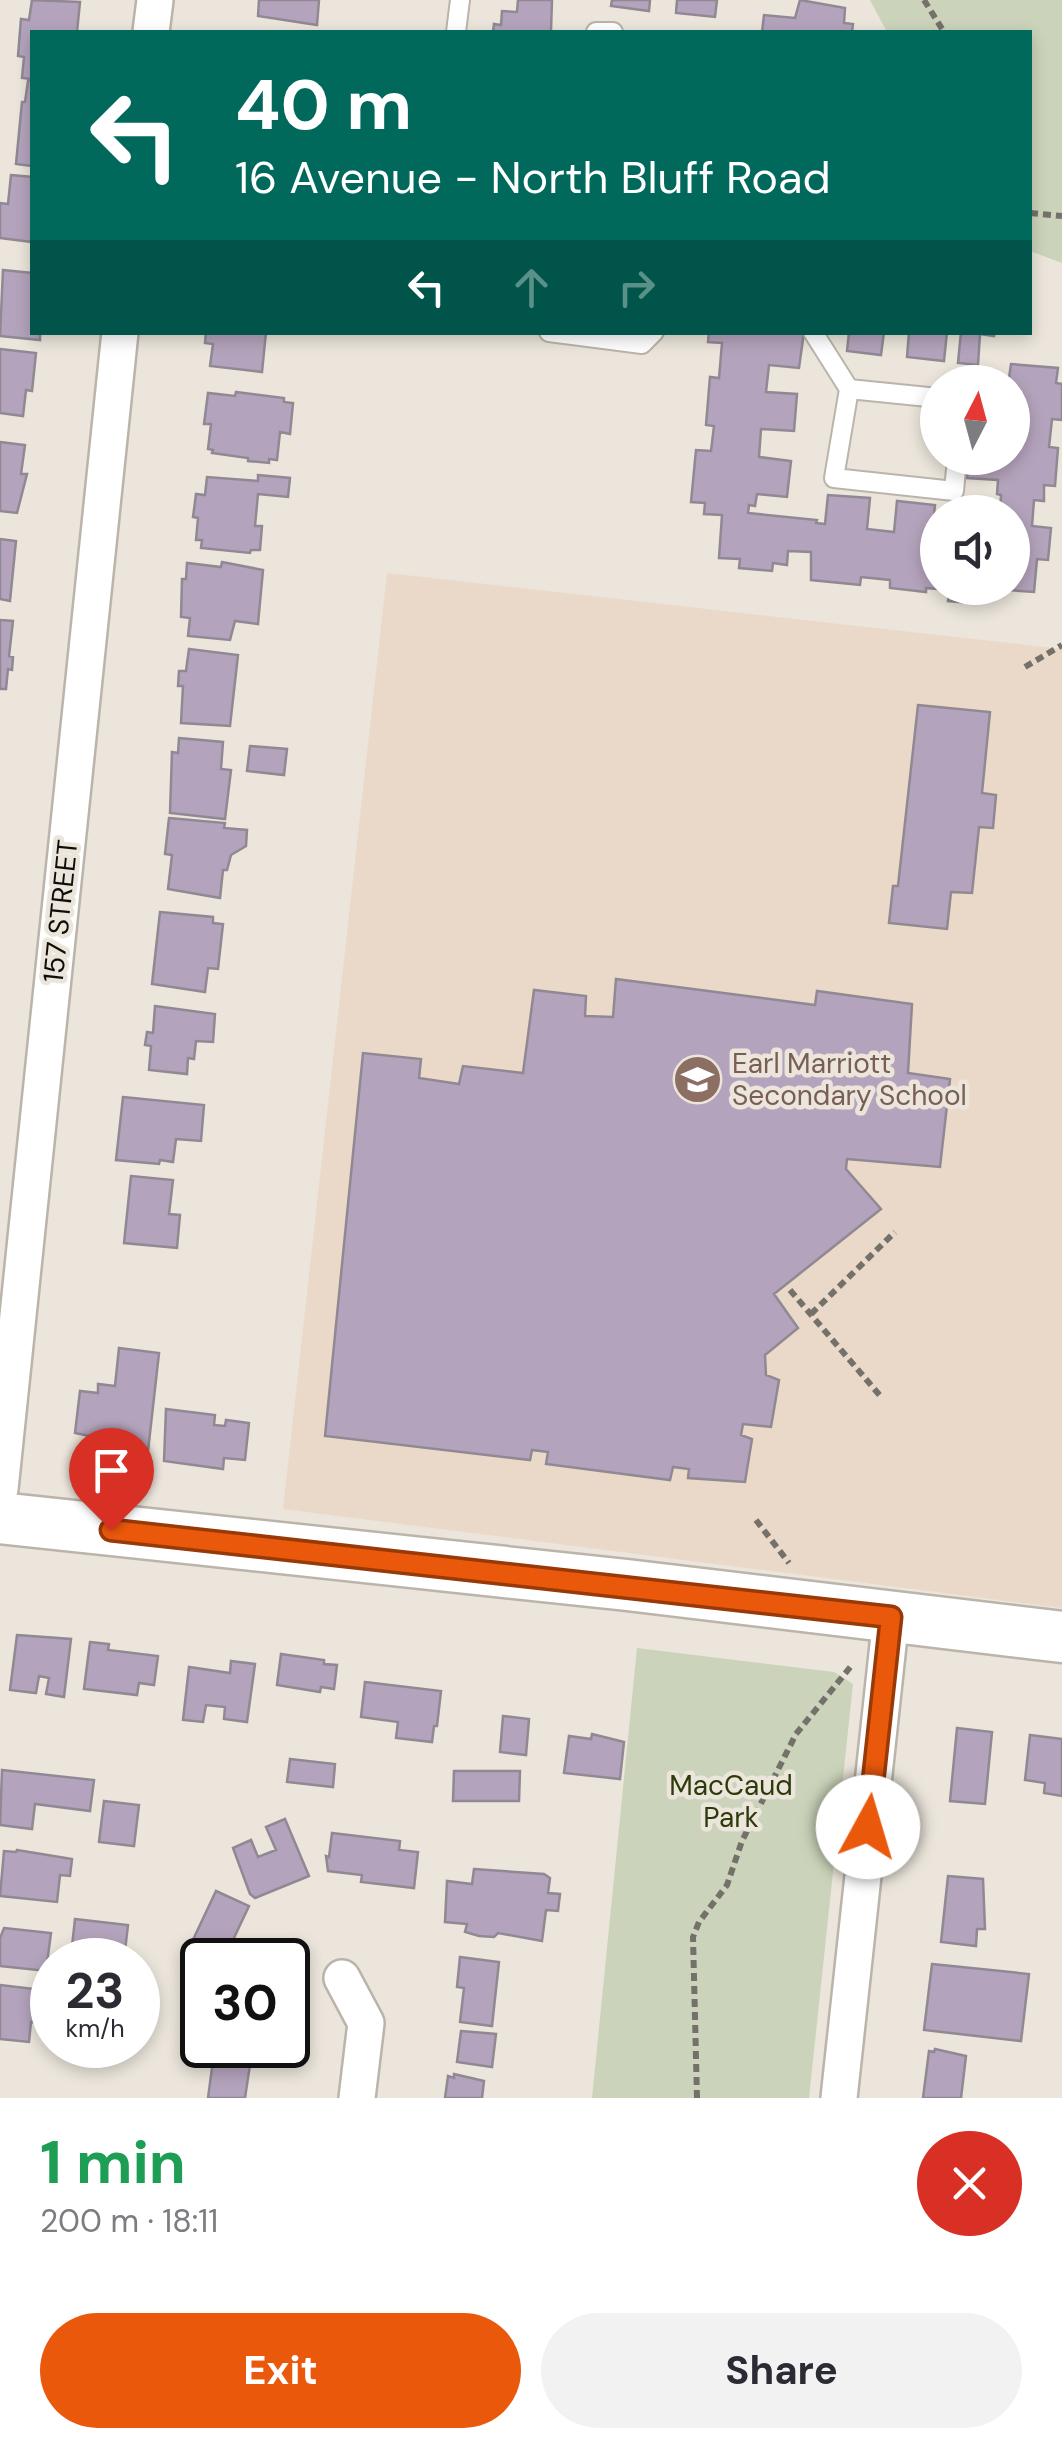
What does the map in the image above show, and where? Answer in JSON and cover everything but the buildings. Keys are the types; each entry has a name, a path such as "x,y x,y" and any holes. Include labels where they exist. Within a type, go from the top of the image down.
{"main road":[{"path":"0,1518 1062,1637"}],"street":[{"path":"152,30 155,0"},
{"name":"157 STREET","path":"0,1488 120,335"},
{"path":"839,2098 891,1617"},
{"path":"342,1978 366,2023 358,2098"}],"lane":[{"path":"456,30 460,0"},
{"path":"573,335 642,344 651,335"},
{"path":"815,335 849,389 834,478 954,490 955,475"},
{"path":"849,389 920,396"}],"path":[{"path":"924,0 943,30"},
{"path":"1032,213 1062,216"},
{"path":"1024,667 1062,646"},
{"path":"810,1314 895,1232"},
{"path":"790,1290 882,1398"},
{"path":"756,1520 788,1563"},
{"path":"697,2098 694,1938 699,1922 727,1885 742,1840 796,1734 853,1663"}],"shaded area":[{"name":"Earl Marriott Secondary School","path":"387,573 1062,649 1062,1608 283,1509"}],"green space":[{"path":"870,0 1062,0 1062,263 1032,252 1032,30 886,30"},
{"name":"MacCaud Park","path":"637,1648 834,1672 853,1684 809,2098 592,2098"}],"place":[{"name":"Earl Marriott Secondary School","path":"697,1079"}],"route":[{"path":"111,1530 891,1617 868,1827"}]}
